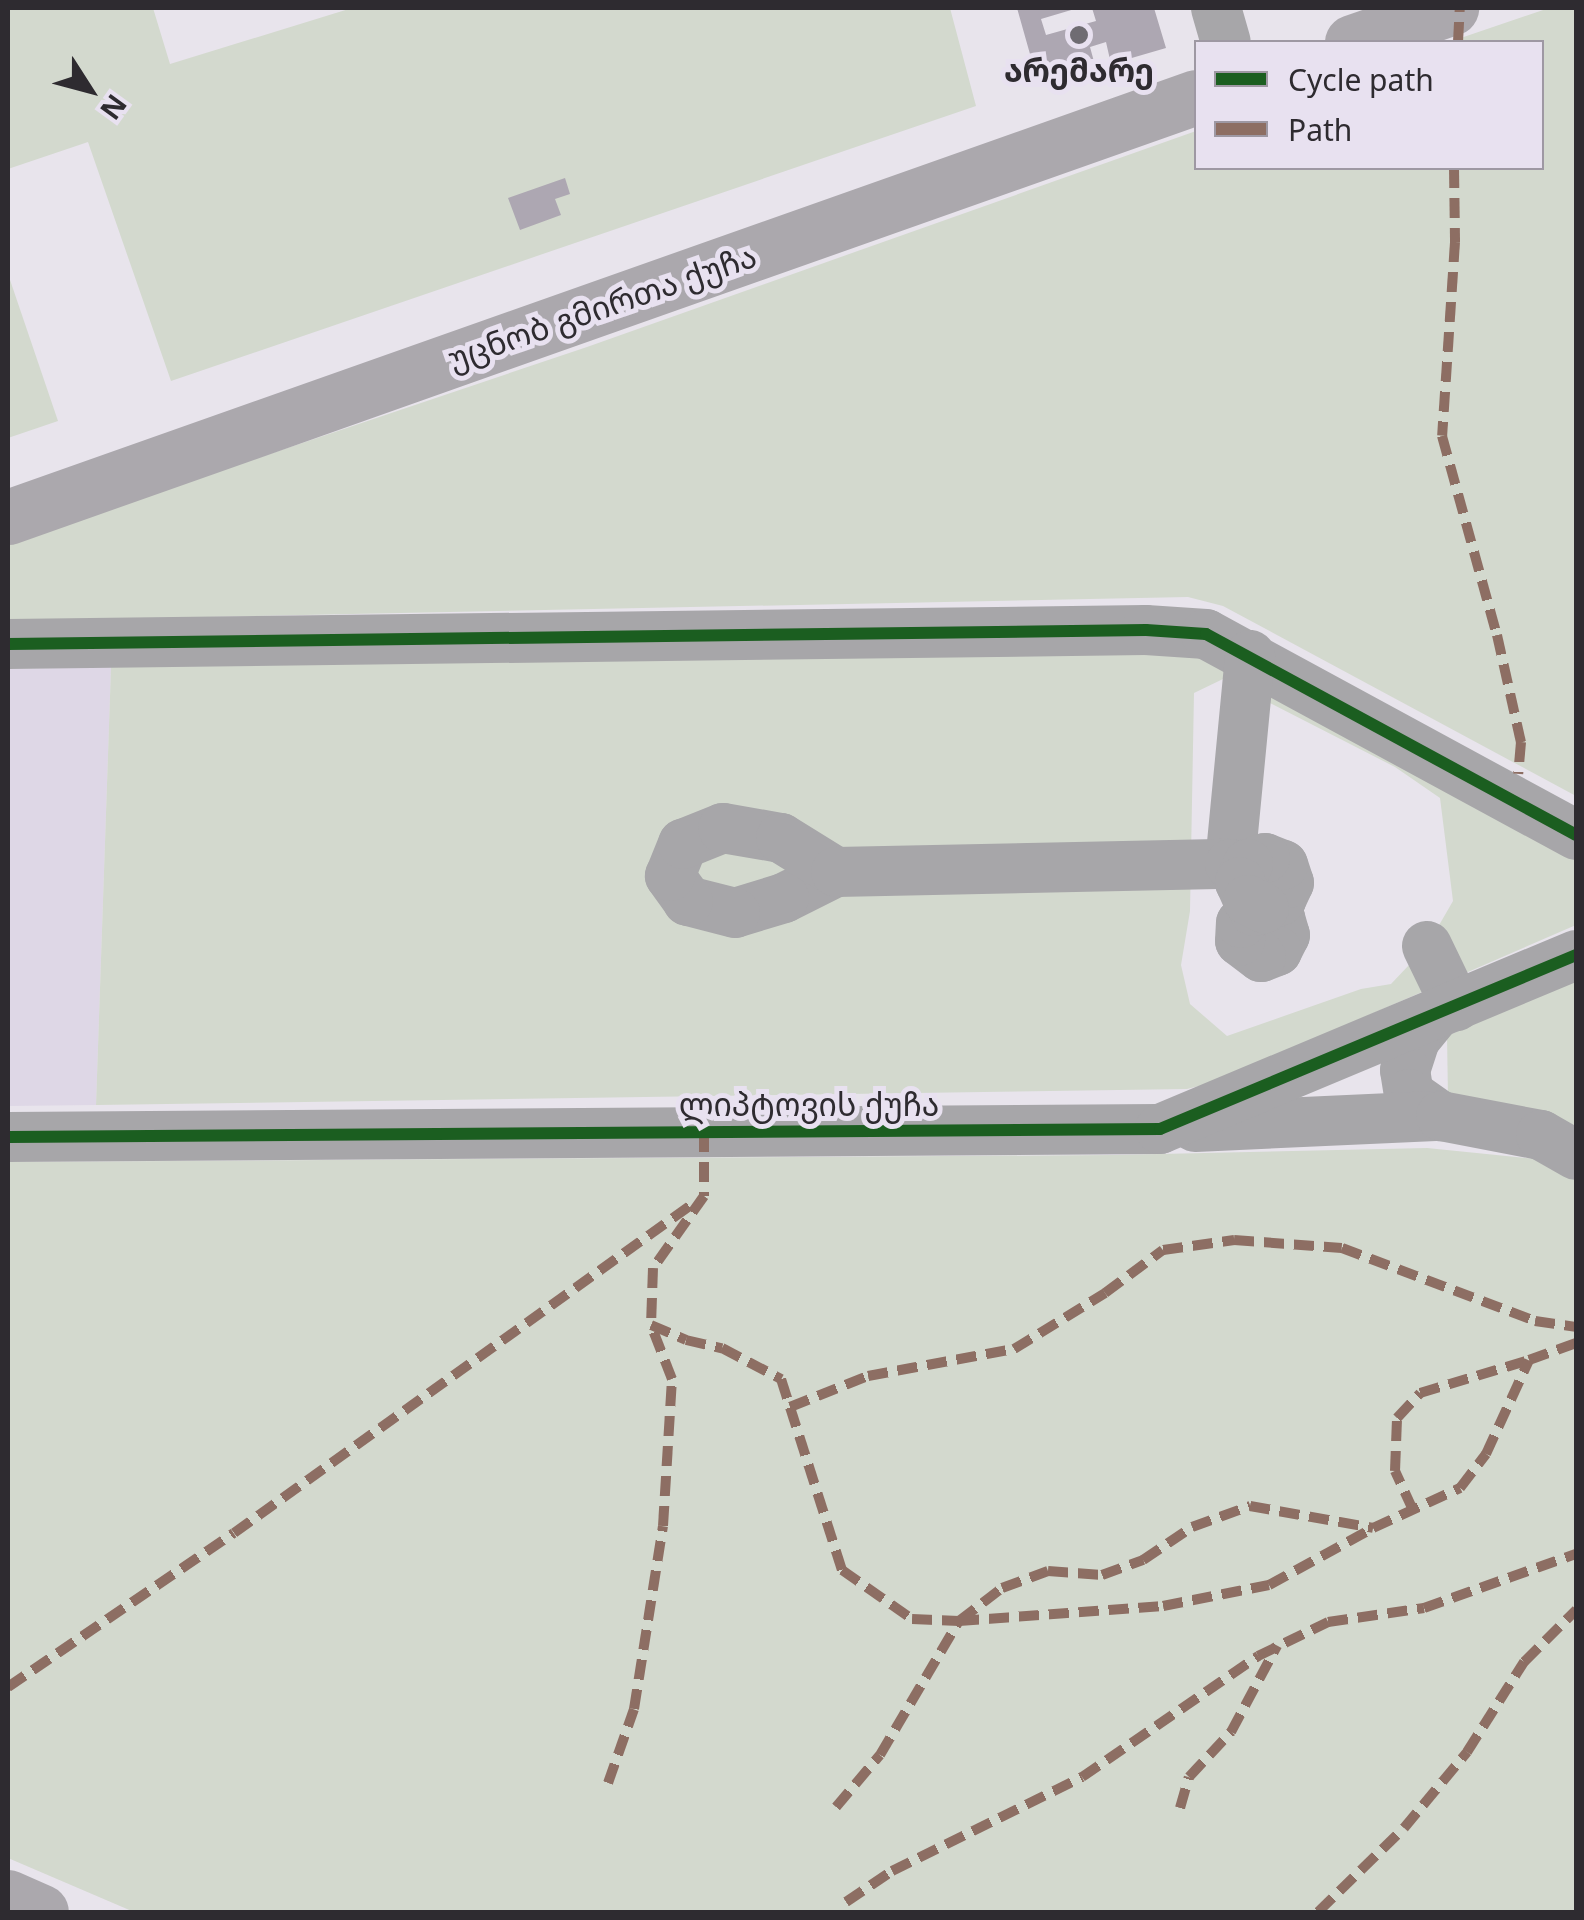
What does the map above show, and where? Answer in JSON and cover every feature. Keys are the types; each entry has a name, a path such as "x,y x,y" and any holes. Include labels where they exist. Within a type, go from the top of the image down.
{"main road":[{"path":"1358,40 1451,8"},
{"name":"უცნობ გმირთა ქუჩა","path":"8,516 1194,98"},
{"path":"8,1897 41,1912"}],"street":[{"path":"1216,8 1225,40"},
{"path":"8,644 1146,630 1206,634 1576,834"},
{"path":"836,872 1246,882 1250,655"},
{"path":"1427,946 1446,1010 1415,1040 1405,1070 1409,1094 1441,1116"},
{"name":"ლიპტოვის ქუჩა","path":"8,1137 1160,1129 1576,955"},
{"path":"1160,1129 1441,1116 1541,1135 1576,1155"}],"shaded area":[{"path":"8,8 153,8 170,64 352,8 950,8 976,106 171,381 88,142 8,169"},
{"path":"1549,8 1576,8 1576,796 1223,606 1188,597 8,621 8,542 587,347 1194,132 1194,170 1544,170 1544,40 1455,40"},
{"path":"8,274 58,421 8,438"},
{"path":"1188,651 1576,858 1576,925 1215,1082 1187,1089 96,1105 111,667","holes":["1223,679 1395,767 1440,798 1453,901 1427,946 1391,984 1361,989 1227,1036 1190,1004 1181,965 1190,911 1194,693"]},
{"path":"111,667 96,1105 8,1106 8,669"},
{"path":"1576,979 1576,1136 1448,1098 1447,1036"},
{"path":"1427,1148 1547,1160 1576,1177 1576,1912 134,1912 8,1858 8,1162 1115,1155"}],"building":[{"path":"1017,8 1078,8 1041,19 1046,35 1096,21 1092,8 1154,8 1166,48 1111,64 1106,42 1090,47 1096,69 1039,86"},
{"path":"565,178 570,194 555,199 561,215 520,230 508,198"}],"marked path":[{"path":"1458,40 1460,8"},
{"path":"1454,170 1455,242 1442,436 1497,635 1521,742 1518,774"},
{"path":"704,1132 704,1196 653,1268 651,1325 686,1340 722,1348 781,1379 842,1570 912,1619 959,1621 1163,1606 1269,1585 1373,1528 1460,1488 1486,1454 1529,1360 1576,1343"},
{"path":"8,1687 234,1533 691,1205"},
{"path":"790,1407 868,1376 1014,1349 1105,1293 1163,1250 1234,1240 1342,1248 1535,1321 1576,1327"},
{"path":"608,1783 634,1709 663,1526 672,1379 651,1325"},
{"path":"1413,1510 1395,1471 1397,1418 1420,1393 1529,1360"},
{"path":"836,1807 880,1755 959,1621 1002,1588 1048,1571 1102,1575 1143,1560 1192,1527 1250,1506 1373,1528"},
{"path":"846,1902 892,1871 1082,1777 1258,1656 1328,1622 1424,1608 1576,1554"},
{"path":"1318,1912 1404,1828 1467,1752 1524,1662 1576,1610"},
{"path":"1180,1808 1189,1777 1231,1732 1277,1646"}],"cycle path":[{"path":"8,644 1146,630 1206,634 1576,835"},
{"path":"8,1137 1160,1129 1576,955"}],"place":[{"name":"არემარე","path":"1079,35"}]}
